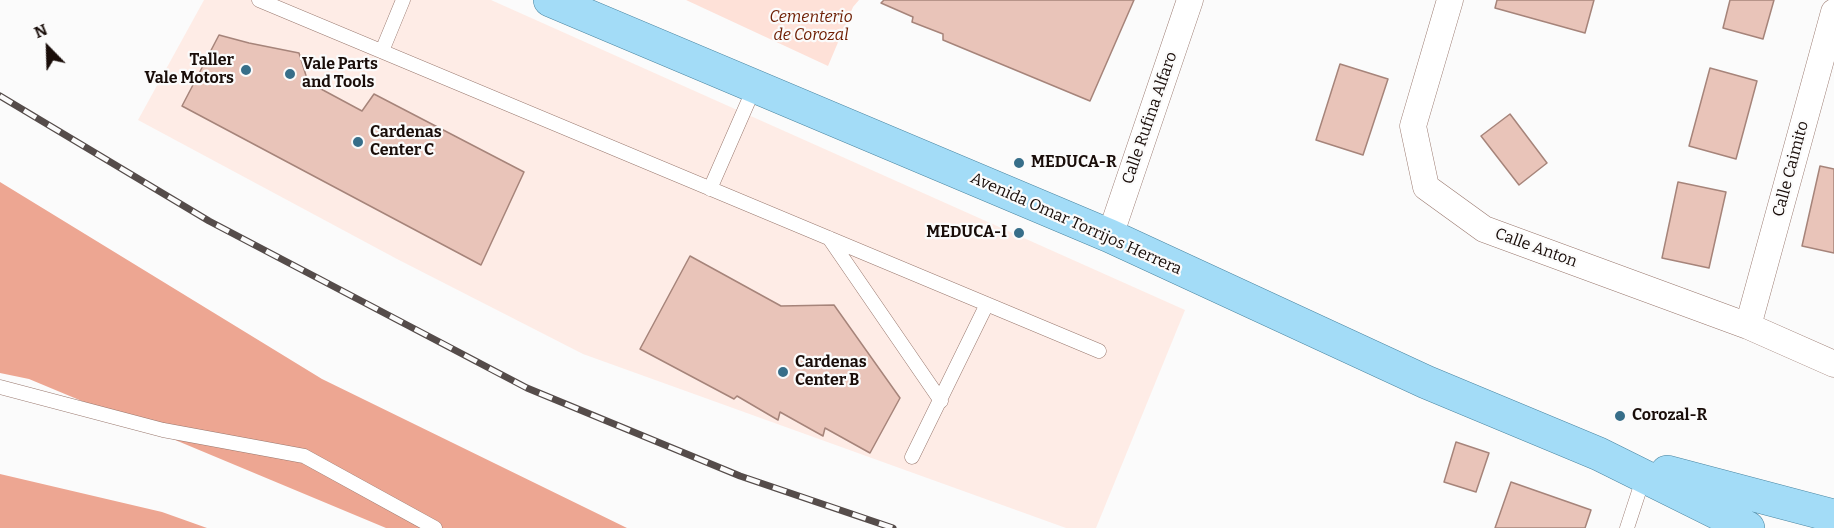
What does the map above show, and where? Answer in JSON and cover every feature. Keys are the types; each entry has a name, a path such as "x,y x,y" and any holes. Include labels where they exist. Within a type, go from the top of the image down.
{"main road":[{"name":"Avenida Omar Torrijos Herrera","path":"550,0 1110,236 1426,382 1599,454 1748,528"},
{"name":"Avenida Omar Torrijos Herrera","path":"1599,454 1834,516"}],"street":[{"name":"Calle Rufina Alfaro","path":"1110,236 1190,0"},
{"name":"Calle Anton","path":"1449,0 1413,126 1426,187 1484,230 1749,326 1834,364"},
{"name":"Calle Caimito","path":"1749,326 1834,12"}],"lane":[{"path":"259,0 1098,351"},
{"path":"382,51 403,0"},
{"path":"710,189 755,87"},
{"path":"829,238 941,401"},
{"path":"912,457 987,304"},
{"path":"0,387 163,430 304,456 435,528"},
{"path":"1627,528 1644,476"}],"shaded area":[{"path":"204,0 491,0 1185,310 1096,528 1066,528 583,354 397,259 138,120"},
{"path":"0,182 322,379 627,528 386,528 29,379 0,373"},
{"path":"0,474 162,512 207,528 0,528"}],"green space":[{"name":"Cementerio de Corozal","path":"686,0 859,0 853,7 828,66"}],"building":[{"path":"884,0 1134,0 1090,101 943,40 943,34 912,22 913,17 881,3"},
{"path":"1497,0 1594,0 1585,33 1495,8"},
{"path":"1730,0 1774,0 1763,39 1723,28"},
{"name":"Cardenas Center C","path":"219,35 299,53 308,82 362,111 374,94 524,172 481,265 182,106"},
{"path":"1340,64 1388,79 1363,155 1316,140"},
{"path":"1710,68 1757,81 1736,159 1689,146"},
{"path":"1510,114 1547,163 1519,185 1481,136"},
{"path":"1820,166 1834,169 1834,253 1802,246"},
{"path":"1678,182 1726,192 1709,268 1662,258"},
{"name":"Cardenas Center B","path":"690,256 781,306 834,305 900,398 870,453 825,428 823,436 780,412 778,420 737,396 734,399 640,349"},
{"path":"1456,442 1489,453 1476,492 1444,482"},
{"path":"1511,482 1591,510 1585,528 1495,528"}],"railway":[{"path":"0,96 209,221 527,388 740,476 893,528"}],"place":[{"name":"Taller Vale Motors","path":"246,70"},
{"name":"Vale Parts and Tools","path":"290,74"},
{"name":"Cardenas Center C","path":"358,142"},
{"name":"MEDUCA-R","path":"1019,163"},
{"name":"MEDUCA-I","path":"1019,233"},
{"name":"Cardenas Center B","path":"783,372"},
{"name":"Corozal-R","path":"1620,416"}]}
